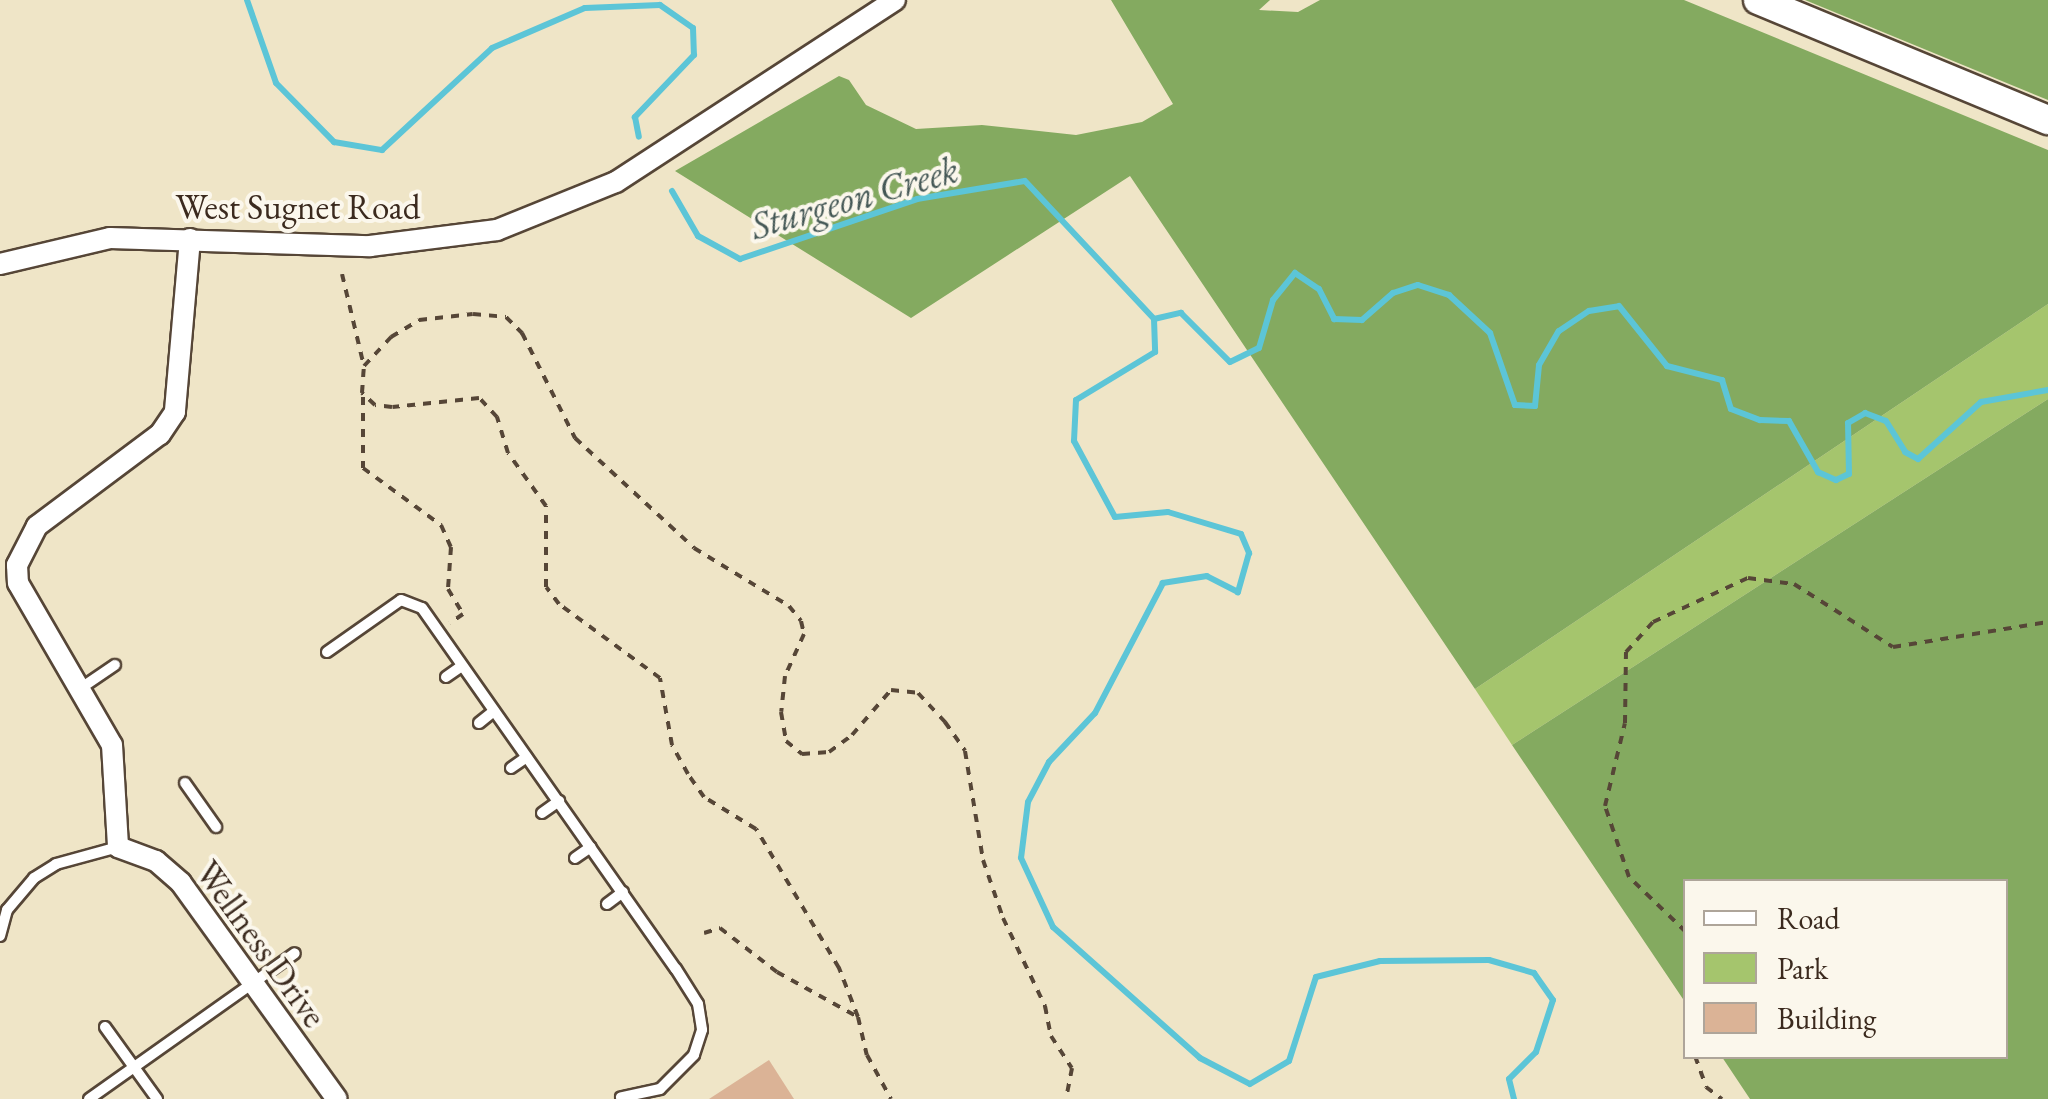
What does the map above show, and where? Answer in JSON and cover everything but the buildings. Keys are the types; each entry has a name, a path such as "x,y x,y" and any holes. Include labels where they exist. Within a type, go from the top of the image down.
{"street":[{"name":"West Sugnet Road","path":"0,264 110,238 389,245 497,230 560,209 678,146 894,0"},
{"path":"1758,0 2048,120"},
{"path":"118,846 112,745 81,688 22,598 17,565 37,526 160,434 175,412 185,358 190,239"},
{"name":"Wellness Drive","path":"118,846 170,871 337,1099"}],"lane":[{"path":"327,652 401,600 413,600 623,892 698,1004 702,1030 694,1055 660,1089 621,1097"},
{"path":"81,688 115,665"},
{"path":"446,676 462,666"},
{"path":"479,722 494,711"},
{"path":"511,768 527,757"},
{"path":"185,784 216,827"},
{"path":"542,813 558,801"},
{"path":"0,936 7,910 34,878 56,864 118,846"},
{"path":"575,858 591,847"},
{"path":"607,904 623,892"},
{"path":"88,1099 295,953"},
{"path":"105,1027 157,1099"}],"path":[{"path":"342,274 364,366 363,468 440,525 451,547 448,589 463,614 450,623"},
{"path":"364,366 419,320 506,317 537,356 575,438 694,548 789,606 802,621 804,634 785,676 786,741 802,754 829,752 891,690 918,693 965,751 982,860 1017,955 1045,1006 1051,1036 1072,1068 1066,1099"},
{"path":"362,394 375,405 392,407 479,398 498,418 508,453 546,506 546,587 572,615 660,678 672,745 704,797 756,828 839,968 858,1017 867,1055 891,1099"},
{"path":"1683,929 1629,877 1605,806 1625,723 1626,652 1653,622 1748,578 1794,584 1892,647 2048,622"},
{"path":"704,933 720,928 777,972 858,1017"},
{"path":"1696,1059 1706,1087 1722,1099"}],"green space":[{"path":"1111,0 1270,0 1259,10 1298,12 1320,0 1684,0 2048,150 2048,304 1475,689 1130,176 911,318 675,171 839,76 849,80 866,105 916,129 982,125 1076,135 1142,122 1173,104"},
{"path":"1805,0 2048,0 2048,100"},
{"path":"2048,304 2048,399 1512,745 1475,689"},
{"path":"2048,399 2048,1099 1750,1099 1723,1059 2008,1059 2008,879 1683,879 1683,999 1512,745"}],"waterway":[{"name":"Sturgeon Creek","path":"247,0 276,83 334,142 382,150 492,48 585,8 660,5 693,28 694,55 635,117 639,137"},
{"name":"Sturgeon Creek","path":"672,191 698,236 740,259 917,199 1025,181 1154,319 1155,352 1076,400 1074,441 1115,517 1168,512 1241,534 1249,553 1238,592 1207,576 1163,583 1095,713 1049,762 1028,802 1021,858 1053,927 1200,1058 1250,1084 1289,1061 1316,977 1380,961 1489,960 1534,973 1553,1000 1536,1052 1509,1079 1514,1099"},
{"path":"1154,319 1181,313 1230,362 1259,348 1273,300 1295,273 1319,289 1334,319 1362,320 1393,293 1418,285 1449,295 1490,333 1515,405 1535,406 1539,365 1559,331 1589,311 1619,306 1667,366 1722,380 1731,409 1760,420 1789,421 1818,472 1836,480 1849,474 1848,423 1865,413 1886,421 1905,452 1918,459 1981,402 2048,390"}]}
